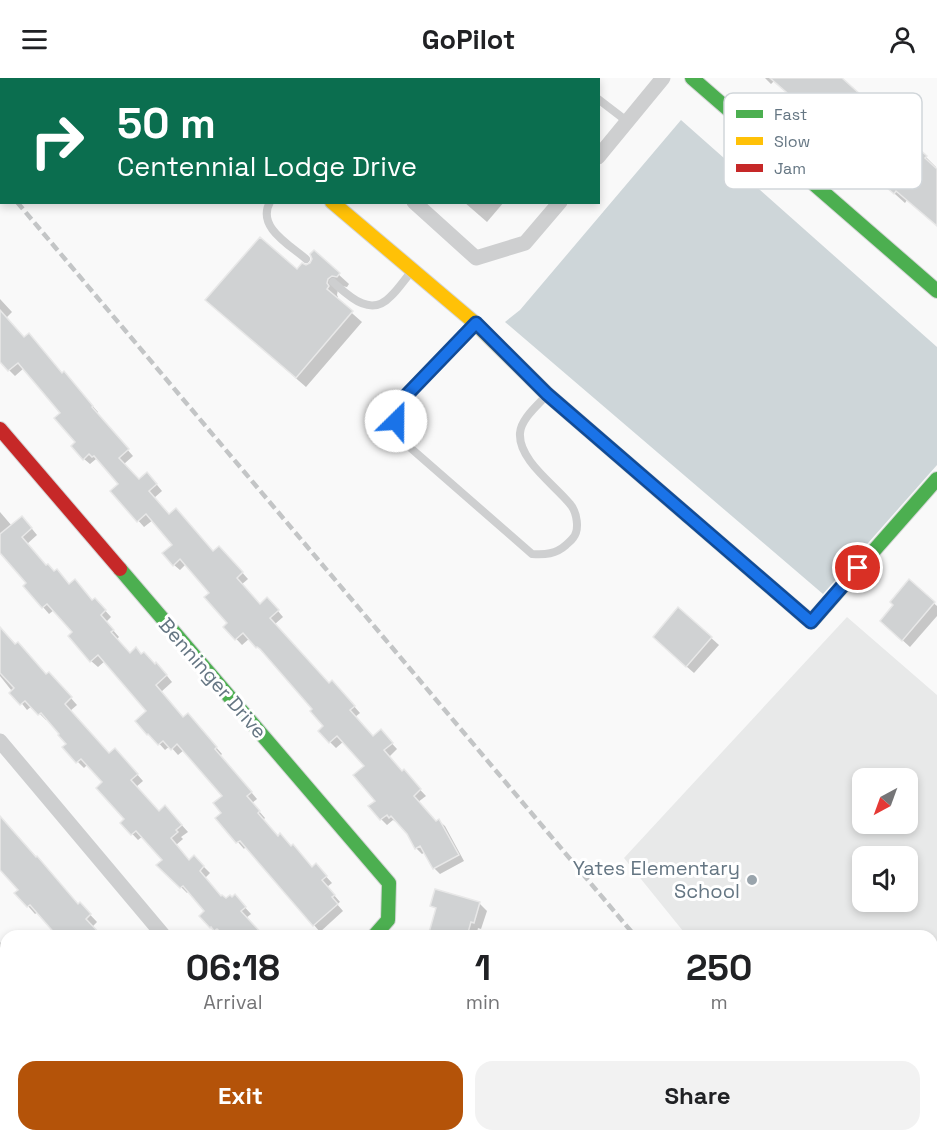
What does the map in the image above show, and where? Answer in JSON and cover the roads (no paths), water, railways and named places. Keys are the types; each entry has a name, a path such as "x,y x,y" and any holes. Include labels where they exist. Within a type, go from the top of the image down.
{"street":[{"path":"600,155 663,78"},
{"path":"692,78 724,106"},
{"path":"820,189 937,291"},
{"path":"334,204 476,323 547,394 811,622 937,479"},
{"path":"416,204 476,258 525,243 558,204"},
{"name":"Benninger Drive","path":"0,429 389,883 388,920 379,930"},
{"path":"0,741 159,930"}],"lane":[{"path":"600,101 628,122"},
{"path":"269,204 266,215 268,224 306,259"},
{"path":"333,282 367,306 388,300 412,270"},
{"path":"476,323 399,403 396,421 398,437 532,554 545,555 560,550 575,537 577,522 572,506 539,472 524,451 522,443 520,434 524,421 547,394"}],"railway":[{"path":"19,204 630,930"}],"place":[{"name":"Yates Elementary School","path":"752,880"}]}
